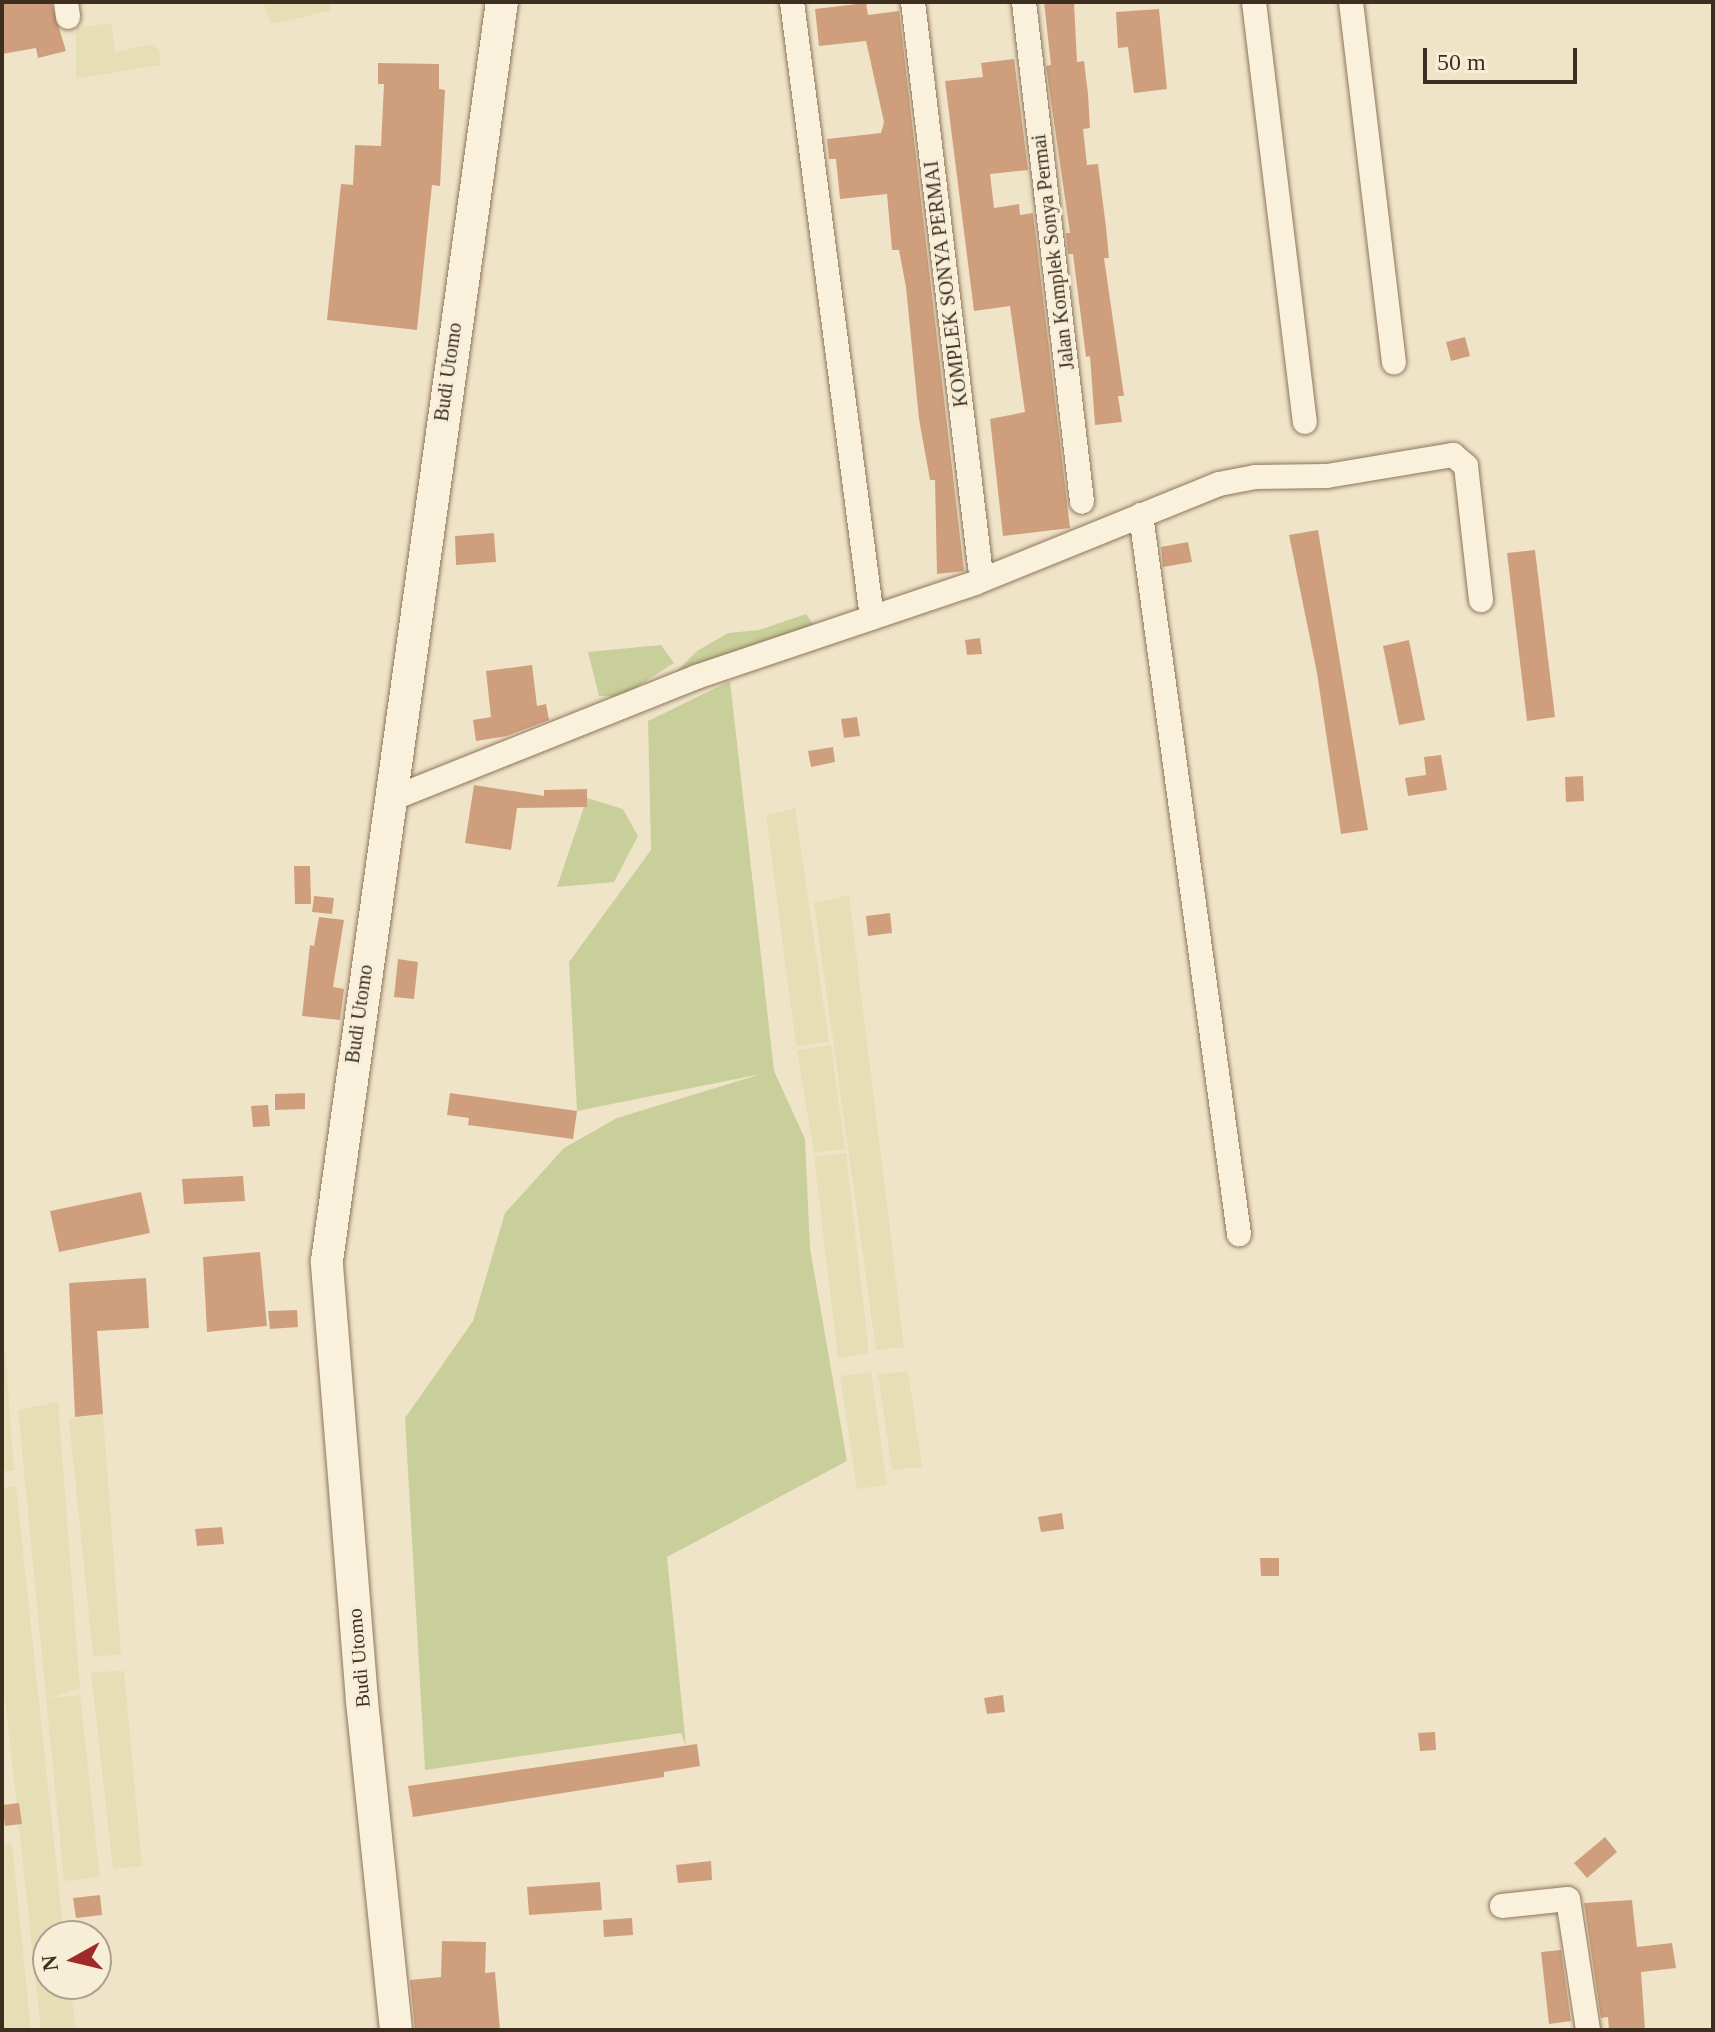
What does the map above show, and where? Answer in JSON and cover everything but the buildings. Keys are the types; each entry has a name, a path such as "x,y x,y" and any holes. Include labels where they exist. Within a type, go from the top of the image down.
{"street":[{"name":"Budi Utomo","path":"396,2030 359,1669 327,1261 502,2"},
{"path":"792,2 872,618"},
{"name":"KOMPLEK SONYA PERMAI","path":"913,2 980,566"},
{"name":"Jalan Komplek Sonya Permai","path":"1024,2 1082,502"},
{"path":"1254,2 1305,422"},
{"path":"1351,2 1394,362"},
{"path":"389,800 696,677 975,583 1231,482 1327,476 1453,455 1466,466 1481,600"},
{"path":"1141,515 1239,1234"},
{"path":"1502,1906 1568,1899 1588,2030"}],"shaded area":[{"path":"263,2 329,2 330,11 271,24"},
{"path":"111,23 115,52 152,44 159,50 161,65 76,79 76,28"},
{"path":"795,808 829,1042 796,1046 766,815"},
{"path":"849,895 904,1347 876,1350 814,903"},
{"path":"831,1045 845,1149 814,1153 797,1050"},
{"path":"846,1153 869,1353 838,1358 814,1157"},
{"path":"2,1349 5,1349 14,1471 2,1471"},
{"path":"908,1371 922,1467 892,1470 878,1374"},
{"path":"871,1372 887,1485 857,1489 840,1376"},
{"path":"58,1402 80,1688 49,1698 80,1695 100,1877 64,1881 18,1410"},
{"path":"103,1414 121,1655 93,1656 69,1419"},
{"path":"16,1486 62,1920 32,1920 32,1947 2,1670 2,1488"},
{"path":"124,1671 142,1866 113,1869 91,1672"},
{"path":"12,1843 31,2030 2,2030 2,1846"},
{"path":"38,2000 72,2000 76,2030 41,2030"}],"green space":[{"path":"806,614 816,628 672,676 697,651 728,633 759,630"},
{"path":"661,645 674,663 621,697 599,696 588,652"},
{"path":"730,681 774,1071 805,1139 810,1248 847,1461 667,1557 686,1746 681,1733 425,1770 405,1418 473,1321 505,1213 564,1148 617,1118 761,1074 577,1111 569,962 651,850 648,721"},
{"path":"587,798 623,809 638,836 614,882 557,887"}]}
